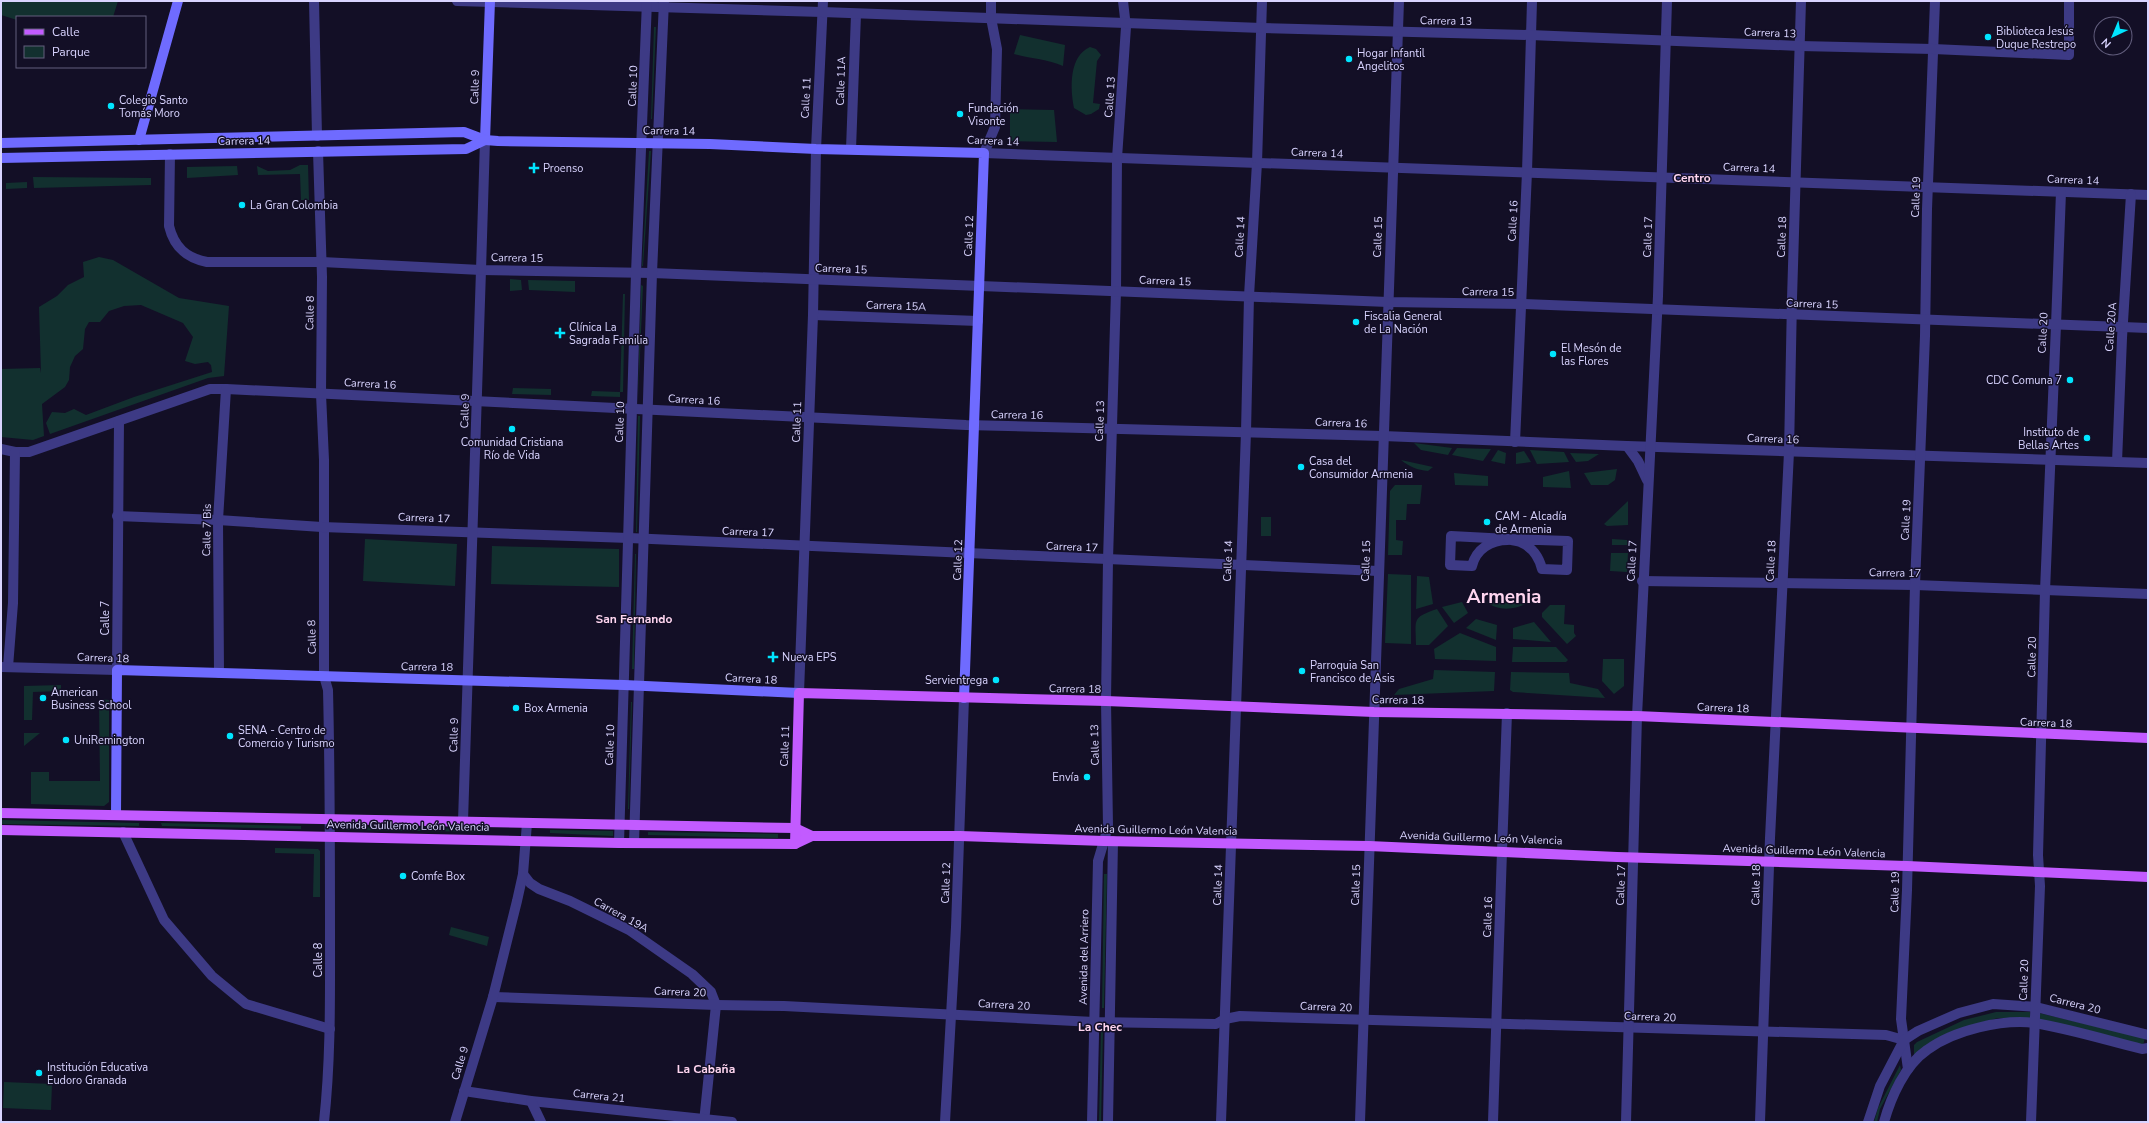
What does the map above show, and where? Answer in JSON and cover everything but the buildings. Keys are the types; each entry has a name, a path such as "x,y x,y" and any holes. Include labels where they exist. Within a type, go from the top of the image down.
{"main road":[{"path":"139,140 178,1"},
{"name":"Calle 9","path":"485,140 490,2"},
{"name":"Carrera 14","path":"1,143 464,132 485,140 643,142 816,149 984,153"},
{"name":"Carrera 14","path":"1,158 466,149 485,140"},
{"name":"Calle 12","path":"964,698 984,153"},
{"name":"Carrera 18","path":"117,670 624,685 799,693 1106,701 1374,712 1637,716 2042,735 2148,738"},
{"name":"Calle 7","path":"116,815 117,670"},
{"name":"Calle 11","path":"795,844 799,693"},
{"name":"Avenida Guillermo León Valencia","path":"1,813 795,828 812,836 960,836 1109,841 1231,842 1369,846 1907,866 2148,877"},
{"name":"Avenida Guillermo León Valencia","path":"1,830 619,843 795,844 812,836"}],"street":[{"path":"314,1 317,136"},
{"path":"457,1 664,4 652,274 634,842"},
{"name":"Calle 11","path":"799,693 803,546 813,315 816,149 823,1"},
{"name":"Calle 12","path":"984,153 995,127 997,49 991,18 991,1"},
{"name":"Calle 13","path":"1109,841 1106,701 1108,560 1116,291 1117,158 1126,23 1123,1"},
{"name":"Calle 14","path":"1221,1122 1236,706 1239,566 1246,432 1249,296 1257,163 1262,1"},
{"name":"Calle 15","path":"1360,1122 1382,436 1399,1"},
{"name":"Calle 16","path":"1515,442 1527,172 1532,1"},
{"name":"Calle 17","path":"1626,1122 1637,716 1642,581 1651,447 1657,310 1667,1"},
{"name":"Calle 18","path":"1760,1122 1769,861 1789,452 1791,315 1801,1"},
{"name":"Calle 19","path":"1908,1069 1901,1019 1915,585 1926,320 1928,187 1935,1"},
{"name":"Carrera 13","path":"664,4 856,14 1262,28 1530,35 1666,42 1933,49 2069,55 2069,1"},
{"name":"Calle 10","path":"619,843 636,273 643,142 647,4"},
{"name":"Calle 11A","path":"851,150 856,14"},
{"name":"Calle 9","path":"463,821 485,140"},
{"name":"Calle 8","path":"318,151 322,262 321,394 324,460 322,527 324,676 328,690 331,819 330,1029 328,1082 324,1122"},
{"name":"Carrera 14","path":"984,153 2148,195"},
{"name":"Carrera 15","path":"170,154 169,226 176,246 182,252 191,258 206,262 322,262 481,270 636,273 1388,302 1521,304 2148,328"},
{"name":"Calle 20","path":"2031,1122 2034,1023 2036,1007 2039,873 2038,855 2045,591 2061,192"},
{"name":"Calle 20A","path":"2117,462 2122,338 2124,328 2132,194"},
{"name":"Carrera 15A","path":"813,315 978,321"},
{"name":"Carrera 16","path":"1,449 15,452 29,452 210,389 226,389 975,426 1382,436 1789,452 2148,463"},
{"name":"Calle 7 Bis","path":"219,673 218,520 226,389"},
{"name":"Calle 7","path":"117,670 117,516 119,420"},
{"path":"1382,462 1387,450 1397,437"},
{"path":"1627,446 1644,470 1648,485"},
{"path":"5,667 13,603 15,452"},
{"name":"Carrera 17","path":"117,516 218,520 322,527 629,538 644,540 1378,572"},
{"path":"1508,539 1451,536 1450,566 1472,566 1477,554 1485,546 1496,541 1508,539 1520,542 1532,550 1539,560 1542,569 1567,570 1568,541 1508,539"},
{"name":"Carrera 17","path":"1642,581 1915,585 2148,594"},
{"name":"Carrera 18","path":"5,667 117,670"},
{"name":"Calle 12","path":"945,1122 960,836 964,698"},
{"name":"Calle 16","path":"1493,1122 1507,713"},
{"name":"Calle 9","path":"455,1122 493,996 523,874 526,823"},
{"path":"123,832 164,920 212,976 246,1004 330,1029"},
{"path":"1108,1122 1110,1023 1109,841"},
{"name":"Avenida del Arriero","path":"1092,1122 1098,861 1109,841"},
{"name":"Carrera 19A","path":"523,874 530,883 539,889 570,901 629,930 692,974 711,992 716,1005"},
{"name":"Carrera 20","path":"493,996 716,1005 784,1006 1110,1023 1216,1024 1225,1019 1240,1016 1363,1021 1496,1023 1763,1033 1886,1035 1904,1040 1918,1031 1959,1013 1993,1004 2036,1007 2148,1035"},
{"path":"704,1120 716,1005"},
{"path":"1884,1122 1897,1090 1908,1069 1926,1050 1968,1031 2000,1022 2034,1023 2142,1049 2148,1048"},
{"path":"1868,1122 1880,1086 1904,1040"},
{"name":"Carrera 21","path":"464,1091 531,1101 732,1122"},
{"path":"531,1101 541,1122"}],"green space":[{"path":"1,1 118,1 113,16 16,16 16,20 1,15"},
{"path":"654,27 656,27 651,119"},
{"path":"1020,35 1065,45 1063,66 1014,54"},
{"path":"1090,47 1096,49 1101,55 1097,61 1093,103 1100,104 1099,109 1086,115 1074,108 1072,82 1075,65 1078,58 1083,51"},
{"path":"1010,109 1054,110 1057,142 1010,141"},
{"path":"649,151 651,151 642,266"},
{"path":"300,165 308,165 309,200 301,200 300,174 258,175 257,166 268,171 290,170"},
{"path":"237,166 238,175 187,178 187,167"},
{"path":"33,177 151,178 151,185 34,188"},
{"path":"27,182 27,188 6,189 6,183"},
{"path":"99,257 113,260 179,298 229,306 224,376 208,378 50,434 46,423 52,412 65,413 74,409 86,415 134,397 212,372 211,365 208,362 195,364 185,361 193,337 183,323 141,305 124,306 109,311 100,322 89,322 85,329 83,349 75,356 70,367 69,380 65,387 42,404 44,436 33,440 1,437 1,369 40,368 41,373 39,307 57,296 68,285 84,277 83,262"},
{"path":"510,279 521,280 522,290 510,291"},
{"path":"528,280 575,281 575,292 529,290"},
{"path":"641,285 643,286 638,401"},
{"path":"623,294 625,294 623,392 620,392"},
{"path":"513,388 551,389 551,395 512,394"},
{"path":"592,391 620,392 620,397 591,396"},
{"path":"638,416 640,416 636,532"},
{"path":"1414,443 1452,448 1448,455 1421,450"},
{"path":"1457,448 1491,449 1483,461 1452,455"},
{"path":"1498,450 1506,453 1505,464 1491,461"},
{"path":"1530,450 1564,452 1569,462 1537,464"},
{"path":"1524,451 1531,462 1516,464 1516,453"},
{"path":"1570,453 1599,454 1588,461 1576,462"},
{"path":"1401,460 1433,467 1428,471 1420,470"},
{"path":"1617,469 1615,480 1608,485 1591,485 1584,473"},
{"path":"1569,471 1571,488 1543,487 1543,477"},
{"path":"1454,473 1488,476 1488,486 1455,485"},
{"path":"1395,485 1422,485 1420,504 1407,504 1406,520 1396,520 1396,540 1403,541 1402,555 1388,555 1390,491"},
{"path":"1628,501 1628,525 1607,526 1604,524"},
{"path":"1261,517 1271,517 1271,536 1261,536"},
{"path":"365,539 457,544 455,586 363,581"},
{"path":"1612,539 1627,540 1628,545 1612,545"},
{"path":"492,546 619,549 619,587 491,584"},
{"path":"1611,553 1628,553 1627,572 1610,571"},
{"path":"635,554 634,669 632,669"},
{"path":"1388,574 1411,575 1411,644 1385,643"},
{"path":"1417,576 1429,577 1433,604 1416,609"},
{"path":"1462,602 1468,613 1454,623 1442,607"},
{"path":"1487,602 1525,604 1506,609 1496,607"},
{"path":"1550,605 1565,605 1564,624 1574,625 1574,633 1576,636 1567,644 1542,617 1542,613"},
{"path":"1437,609 1448,626 1429,645 1416,645 1416,625 1419,617"},
{"path":"1476,619 1497,625 1496,640 1466,628"},
{"path":"1534,622 1551,642 1513,639 1513,628"},
{"path":"1460,633 1496,647 1496,661 1435,659 1434,649"},
{"path":"1513,647 1556,647 1568,660 1566,662 1512,662"},
{"path":"1603,659 1624,659 1624,686 1614,694 1602,681"},
{"path":"1434,670 1495,672 1494,691 1394,695 1399,689 1433,679"},
{"path":"1511,672 1569,673 1570,683 1598,689 1605,698 1513,692 1510,690"},
{"path":"61,685 61,691 33,692 32,720 24,720 24,686"},
{"path":"99,699 109,700 109,802 104,806 31,804 31,772 49,772 49,781 100,781"},
{"path":"631,702 632,702 628,809"},
{"path":"24,733 40,733 24,746"},
{"path":"1,820 139,823 139,826 1,824"},
{"path":"161,823 301,826 301,829 162,826"},
{"path":"348,827 488,829 488,832 348,830"},
{"path":"550,830 613,831 613,836 550,833"},
{"path":"648,832 778,834 778,838 648,835"},
{"path":"275,848 318,849 320,851 320,897 313,897 314,854 275,853"},
{"path":"1104,874 1107,874 1104,1008 1102,1008"},
{"path":"451,927 489,937 487,946 449,935"},
{"path":"1996,1012 2030,1012 2030,1019 1998,1018 1965,1027 1914,1057 1914,1045 1917,1042 1964,1020"},
{"path":"2039,1013 2145,1038 2143,1045 2038,1020"},
{"path":"1101,1030 1103,1030 1101,1122 1099,1122"},
{"path":"1900,1065 1901,1070 1880,1109 1877,1122 1874,1122 1878,1108"},
{"path":"4,1082 52,1084 51,1110 3,1108"}],"place":[{"name":"Biblioteca Jesús Duque Restrepo","path":"1988,37"},
{"name":"Hogar Infantil Angelitos","path":"1349,59"},
{"name":"Colegio Santo Tomás Moro","path":"111,106"},
{"name":"Fundación Visonte","path":"960,114"},
{"name":"Proenso","path":"534,168"},
{"name":"La Gran Colombia","path":"242,205"},
{"name":"Fiscalia General de La Nación","path":"1356,322"},
{"name":"Clínica La Sagrada Familia","path":"560,333"},
{"name":"El Mesón de las Flores","path":"1553,354"},
{"name":"CDC Comuna 7","path":"2070,380"},
{"name":"Comunidad Cristiana Río de Vida","path":"512,429"},
{"name":"Instituto de Bellas Artes","path":"2087,438"},
{"name":"Casa del Consumidor Armenia","path":"1301,467"},
{"name":"CAM - Alcadía de Armenia","path":"1487,522"},
{"name":"Nueva EPS","path":"773,657"},
{"name":"Parroquia San Francisco de Asis","path":"1302,671"},
{"name":"Servientrega","path":"996,680"},
{"name":"American Business School","path":"43,698"},
{"name":"Box Armenia","path":"516,708"},
{"name":"SENA - Centro de Comercio y Turismo","path":"230,736"},
{"name":"UniRemington","path":"66,740"},
{"name":"Envía","path":"1087,777"},
{"name":"Comfe Box","path":"403,876"},
{"name":"Institución Educativa Eudoro Granada","path":"39,1073"}],"district":[{"name":"Centro","path":"1692,178"},
{"name":"Armenia","path":"1504,597"},
{"name":"San Fernando","path":"634,619"},
{"name":"La Chec","path":"1100,1027"},
{"name":"La Cabaña","path":"706,1069"}]}
